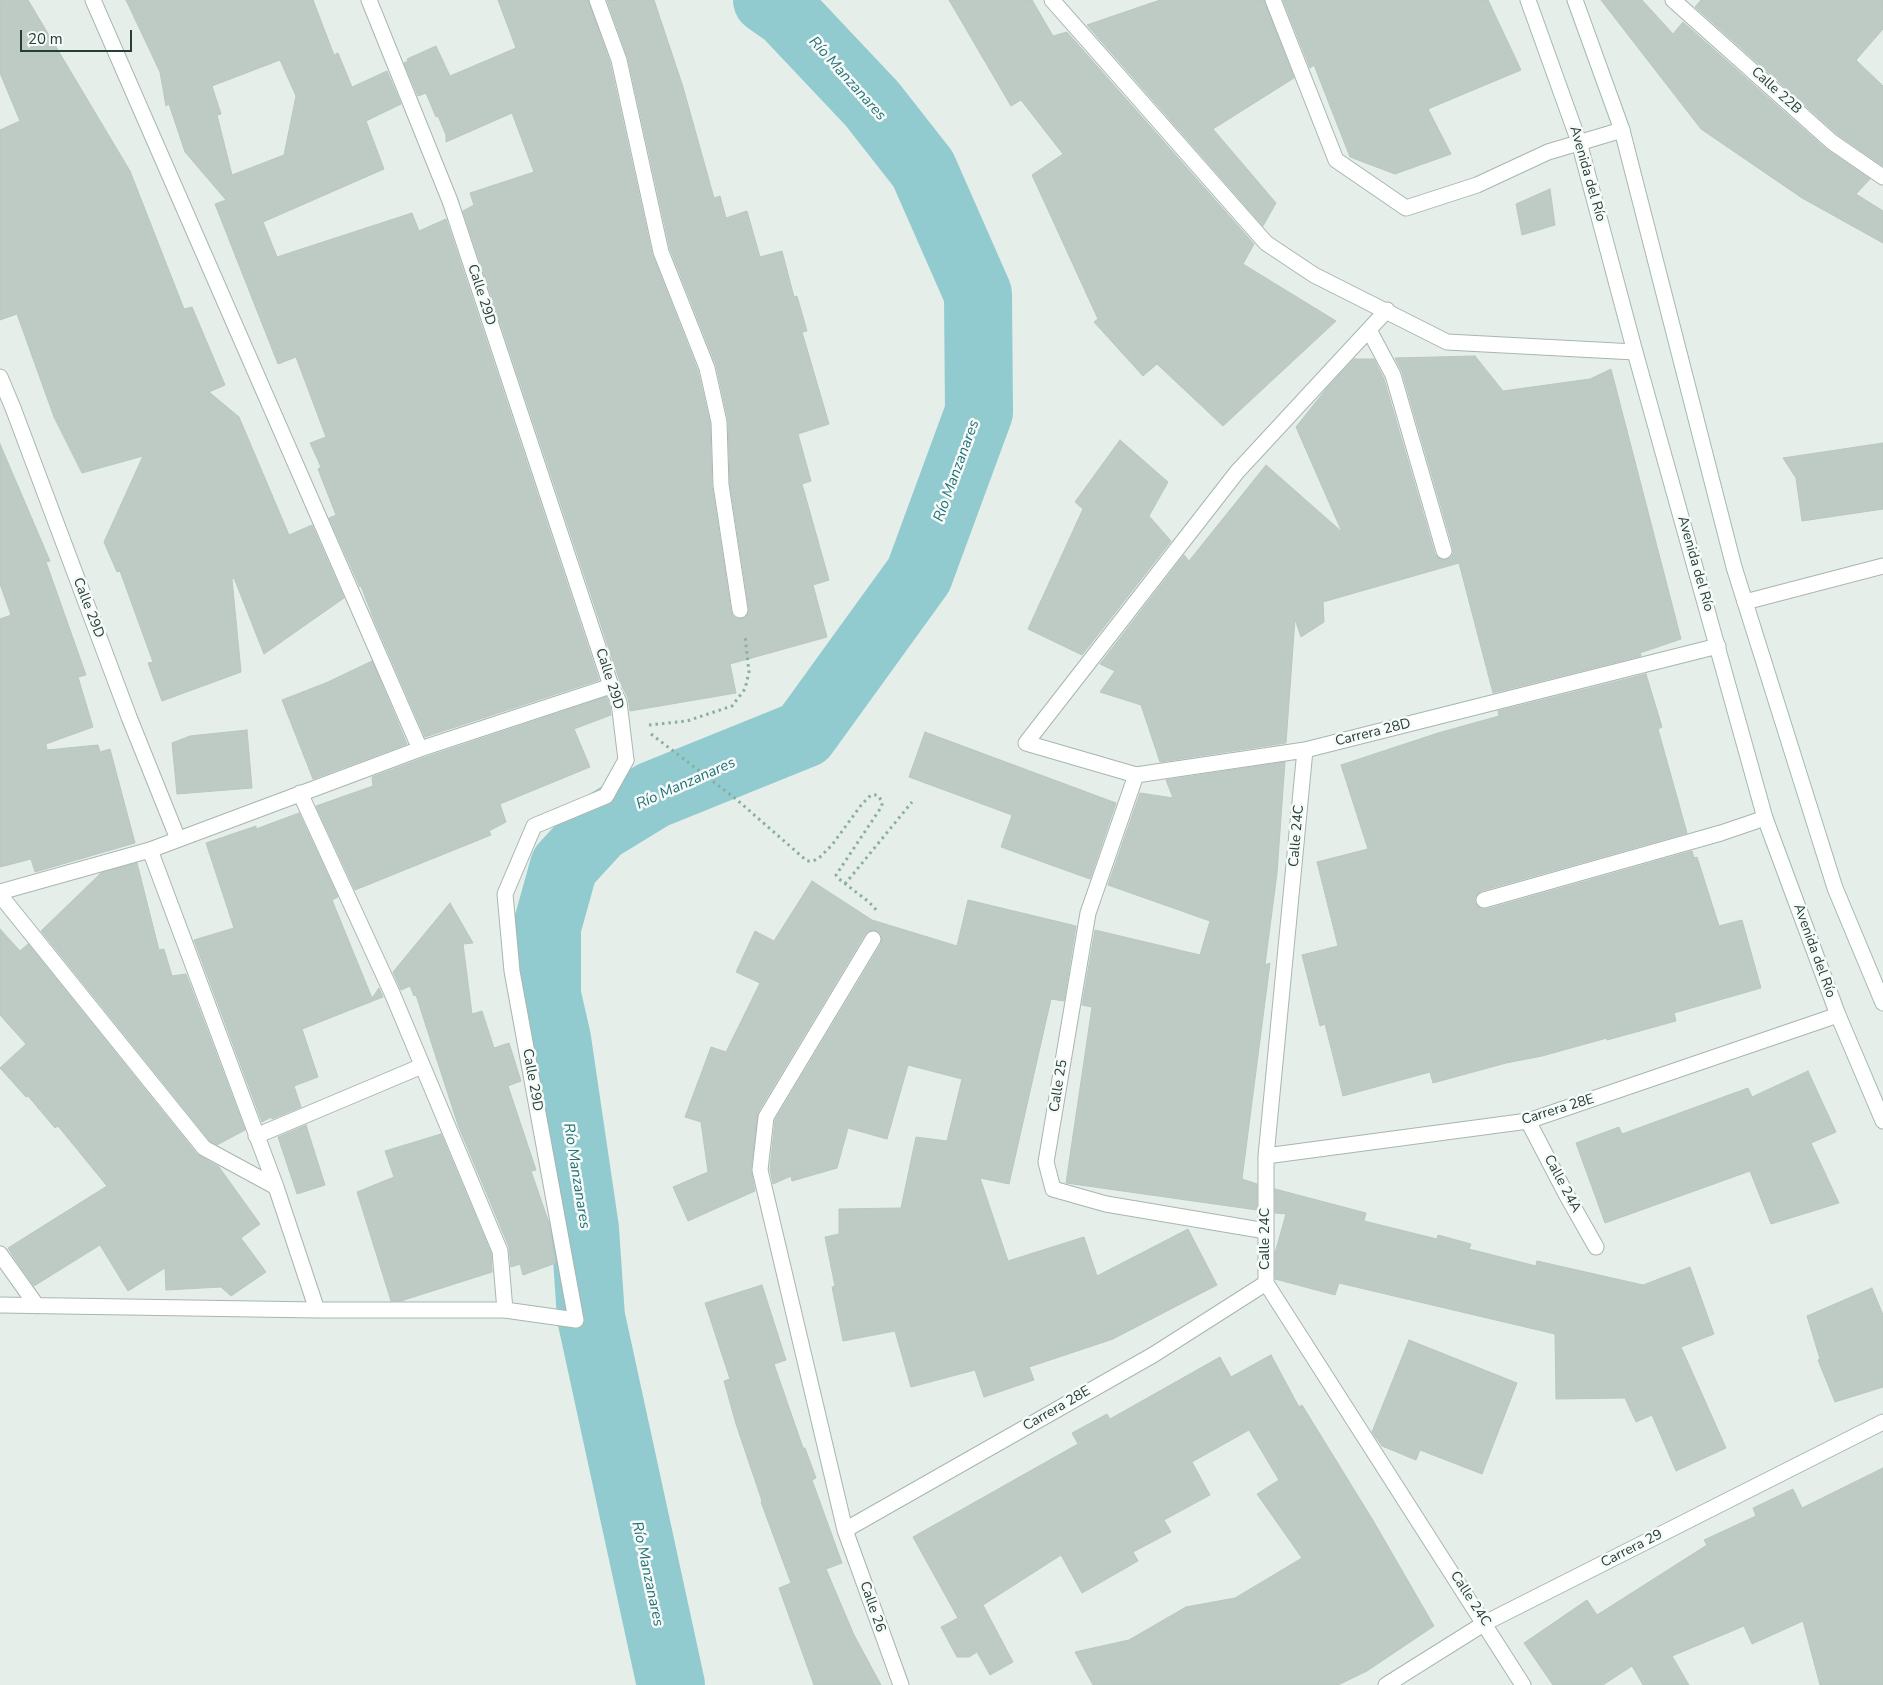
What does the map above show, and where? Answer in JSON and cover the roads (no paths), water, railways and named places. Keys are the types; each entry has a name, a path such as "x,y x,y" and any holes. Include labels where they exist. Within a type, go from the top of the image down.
{"street":[{"path":"93,0 420,749"},
{"name":"Calle 29D","path":"369,0 450,201 611,686 619,702 626,760 606,796 534,826 505,894 512,971 576,1320 504,1310"},
{"path":"597,0 619,60 661,252 707,368 719,422 720,485 740,610"},
{"path":"1052,0 1266,243 1314,274 1448,342 1635,352"},
{"path":"1273,0 1336,160 1406,208 1477,185 1548,152 1622,130"},
{"name":"Avenida del Río","path":"1528,0 1580,142 1635,352 1765,818 1838,1015 1883,1121"},
{"path":"1575,0 1622,130 1734,567 1835,888 1883,1003"},
{"name":"Calle 22B","path":"1673,0 1832,142 1883,176"},
{"path":"1387,310 1369,330 1393,376 1444,551"},
{"name":"Carrera 28D","path":"1369,330 1237,472 1026,743 1136,775 1305,750 1718,646"},
{"name":"Calle 29D","path":"0,377 129,717 178,839"},
{"path":"1745,602 1883,566 1883,571"},
{"path":"276,1187 204,1148 0,894 150,850 420,749 611,686"},
{"name":"Calle 24C","path":"1305,750 1266,1156 1266,1283 1524,1685"},
{"name":"Calle 25","path":"1136,775 1088,913 1046,1162 1053,1188 1106,1204 1266,1231"},
{"path":"0,1305 317,1310 504,1310 500,1250 392,994 300,793"},
{"path":"1484,900 1722,833 1765,818"},
{"path":"150,850 276,1187 317,1310"},
{"name":"Calle 26","path":"873,939 766,1117 760,1170 845,1530 901,1685"},
{"name":"Carrera 28E","path":"1266,1156 1528,1121 1838,1015"},
{"path":"256,1136 422,1066"},
{"name":"Calle 24A","path":"1528,1121 1596,1247"},
{"path":"0,1254 36,1306"},
{"name":"Carrera 28E","path":"845,1530 1152,1355 1266,1283"},
{"name":"Carrera 29","path":"1386,1685 1485,1623 1883,1422"}],"waterway":[{"name":"Río Manzanares","path":"671,1685 591,1317 585,1229 557,1039 547,995 547,927 564,866 599,828 653,795 804,734 919,575 979,412 978,294 923,169 872,104 787,14 767,0"}]}
